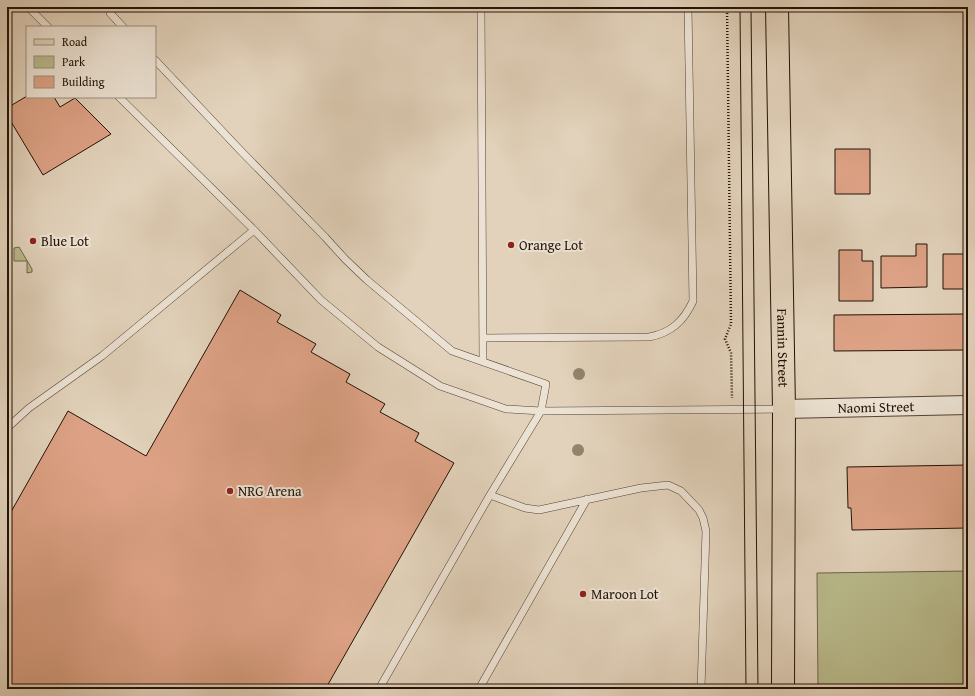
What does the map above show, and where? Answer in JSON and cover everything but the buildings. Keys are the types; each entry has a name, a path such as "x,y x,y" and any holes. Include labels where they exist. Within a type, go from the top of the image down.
{"main road":[{"name":"Fannin Street","path":"777,7 784,409 783,689"}],"street":[{"name":"Naomi Street","path":"784,409 968,405"}],"lane":[{"path":"28,7 47,26"},
{"path":"110,7 110,13 122,26"},
{"path":"481,7 483,362"},
{"path":"483,338 649,337 660,335 671,330 688,312 692,301 688,7"},
{"path":"156,61 345,259 367,280 452,351 546,384 541,411 490,495 379,689"},
{"path":"120,98 254,230 322,300 378,348 440,386 506,409 541,411 784,409"},
{"path":"7,428 28,408 102,356 254,230"},
{"path":"490,495 525,508 539,510 641,488 668,485 681,491 699,510 703,518 706,531 701,689"},
{"path":"479,689 586,500"}],"path":[{"path":"727,7 731,324 725,339 731,353 732,409"}],"green space":[{"path":"19,247 32,269 32,272 27,273 27,261 14,261 14,248"},
{"path":"968,571 968,689 818,689 817,573"}],"tram line":[{"path":"740,7 746,689"},
{"path":"751,7 758,689"}],"place":[{"name":"Blue Lot","path":"33,241"},
{"name":"Orange Lot","path":"511,245"},
{"name":"NRG Arena","path":"230,491"},
{"name":"Maroon Lot","path":"583,594"}]}
